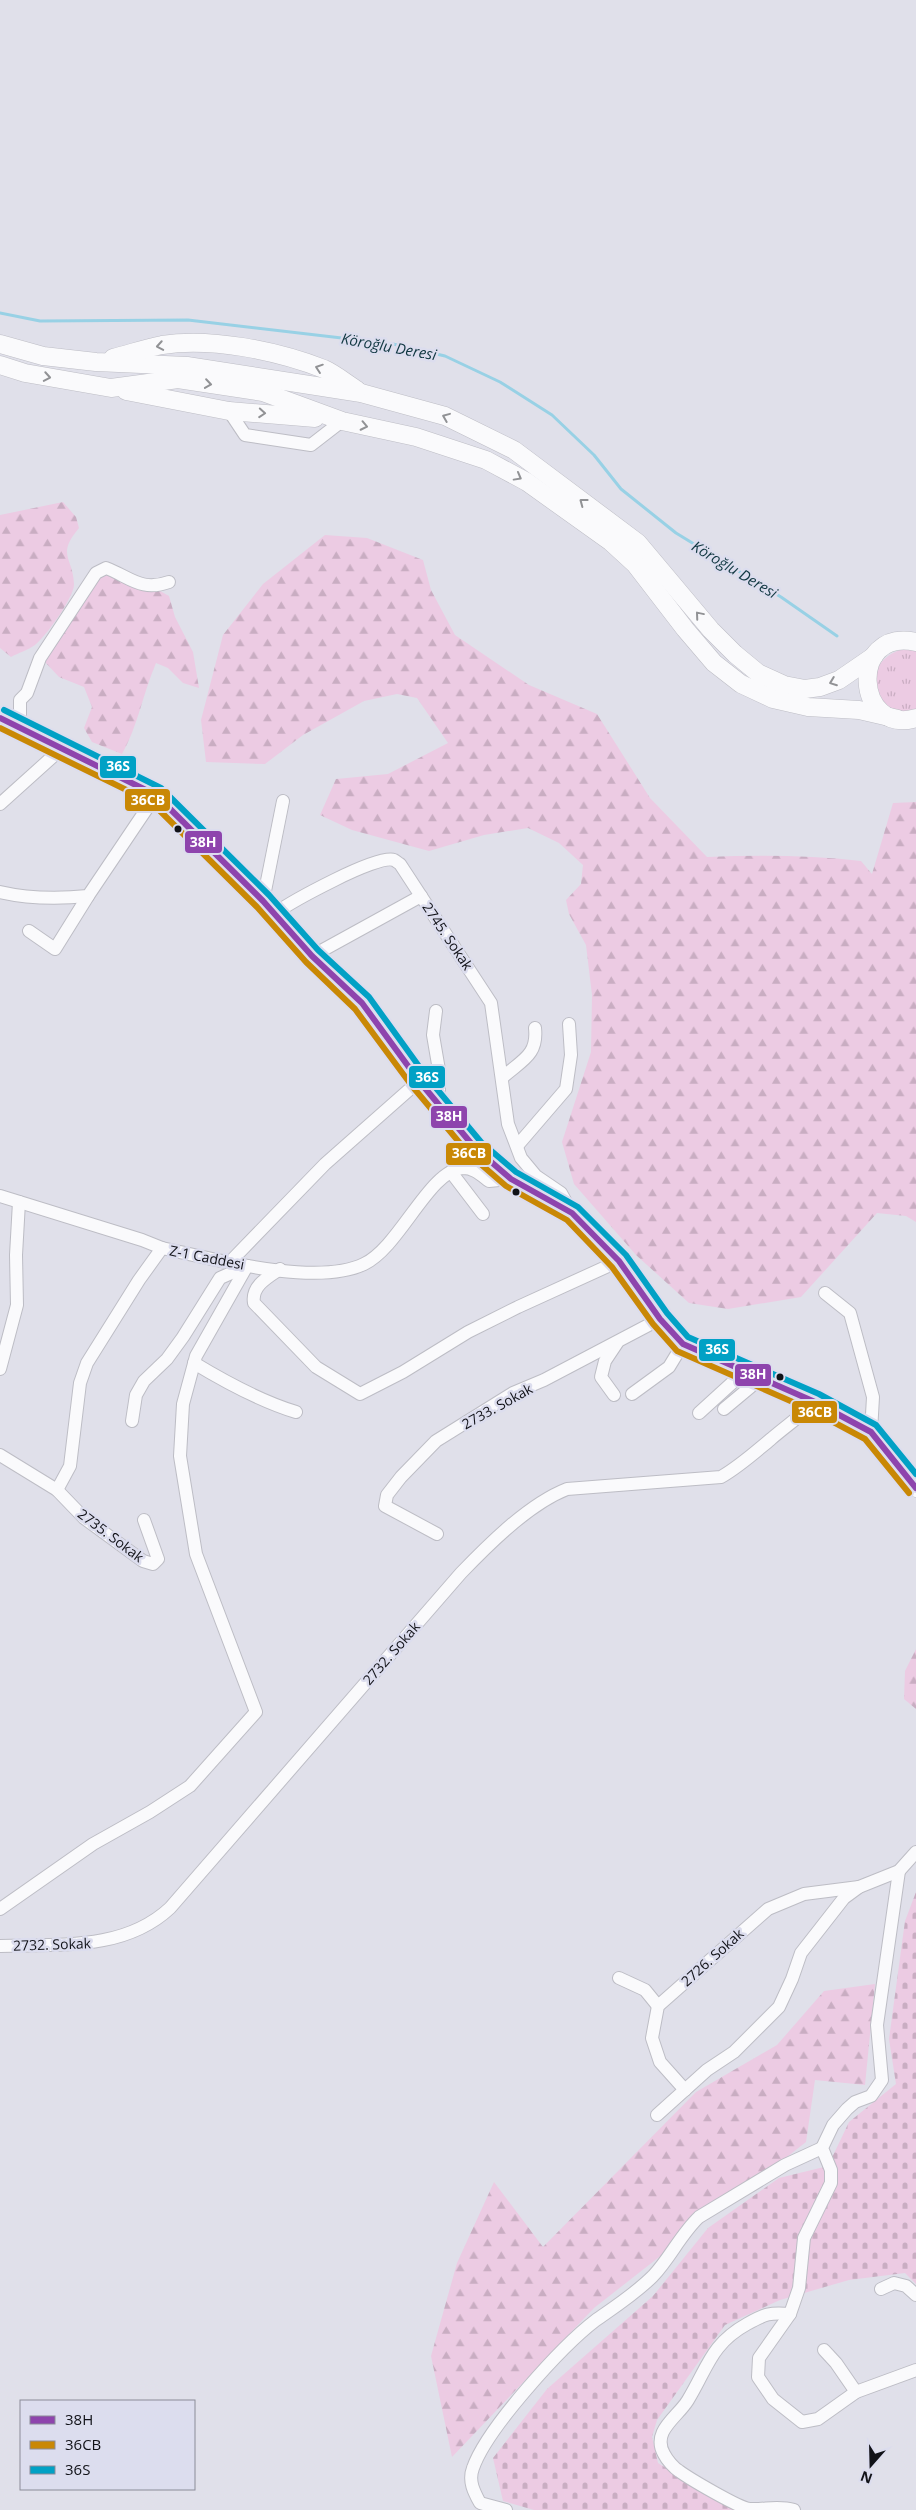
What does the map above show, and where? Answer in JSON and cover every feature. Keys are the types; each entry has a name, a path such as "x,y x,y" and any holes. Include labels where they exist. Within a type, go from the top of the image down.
{"main road":[{"path":"0,344 43,356 96,362 187,366 361,393 445,416 514,450 638,543 711,630 735,654 758,673 784,685 805,689 820,687 839,680 884,647 895,642 916,642"},
{"path":"96,362 162,345 205,344 236,346 278,355 326,370 361,393"},
{"path":"0,365 26,373 228,411 342,421 416,437 477,457 527,482 577,516 635,564 714,663 741,684 773,699 808,707 859,710 898,719 916,718"},
{"path":"110,388 178,379 262,392 342,421"},
{"path":"874,656 868,668 866,681 869,694 876,706 886,714 898,719"},
{"path":"7,722 60,750 156,795 268,907 312,956 362,1003 419,1081 475,1148 511,1179 572,1213 620,1261 660,1319 683,1344 815,1402 870,1432 916,1488"}],"street":[{"path":"228,411 244,435 311,445 342,421"},
{"path":"7,722 20,716 20,700 27,693 35,667 96,572 106,568 136,584 150,585 169,582"},
{"path":"0,804 60,750"},
{"path":"29,931 55,949 156,795"},
{"path":"268,907 283,801"},
{"name":"2745. Sokak","path":"268,907 292,901 335,880 387,860 394,860 400,864 491,1003 508,1124 521,1158 536,1176 561,1194 572,1213"},
{"path":"0,892 21,897 58,899 88,896"},
{"path":"312,956 421,896"},
{"path":"436,1011 433,1035 439,1070 439,1104"},
{"path":"517,1146 566,1089 571,1055 569,1024"},
{"path":"502,1076 532,1051 536,1043 535,1028"},
{"path":"230,1262 325,1164 419,1081"},
{"path":"483,1214 451,1172 464,1168 479,1173 490,1181 511,1179"},
{"name":"Z-1 Caddesi","path":"57,1490 70,1466 80,1383 87,1362 139,1280 162,1248 247,1266 327,1273 366,1264 394,1239 433,1186 451,1172"},
{"path":"0,1196 142,1240 162,1248"},
{"path":"0,1369 17,1306 16,1255 19,1202"},
{"path":"280,1269 262,1281 255,1291 254,1303 316,1367 360,1394 372,1386 403,1372 468,1332 620,1261"},
{"path":"0,1909 92,1844 150,1812 190,1786 256,1712 196,1554 180,1456 183,1404 194,1363 247,1266"},
{"path":"132,1420 136,1395 144,1381 167,1359 220,1278 247,1266"},
{"path":"825,1293 850,1313 873,1397 870,1432"},
{"name":"2733. Sokak","path":"437,1534 385,1506 387,1495 401,1477 436,1441 513,1393 544,1380 660,1319"},
{"path":"614,1395 601,1377 604,1360 620,1339"},
{"path":"632,1394 669,1367 683,1344"},
{"path":"194,1363 227,1383 271,1404 296,1412"},
{"path":"724,1409 752,1375"},
{"path":"699,1413 752,1375"},
{"name":"2732. Sokak","path":"0,1946 94,1943 136,1931 156,1921 170,1908 462,1573 487,1547 549,1496 576,1488 721,1477 738,1467 772,1438 801,1417 815,1402"},
{"path":"0,1455 57,1490"},
{"name":"2735. Sokak","path":"57,1490 84,1518 143,1561 156,1563 158,1559 155,1545 144,1520"},
{"name":"2726. Sokak","path":"657,2115 707,2070 734,2052 779,2007 792,1979 800,1953 844,1898 859,1887 899,1871 916,1852"},
{"path":"506,2510 480,2503 473,2489 473,2468 491,2438 526,2392 566,2348 596,2320 628,2300 654,2275 690,2225 699,2217 785,2165 822,2148 833,2125 847,2108 855,2102 871,2096 882,2080 877,2025 899,1871"},
{"name":"2726. Sokak","path":"658,2006 768,1910 804,1894 859,1887"},
{"path":"619,1978 645,1990 658,2006 652,2038 660,2062 684,2090"},
{"path":"822,2148 831,2170 831,2183 804,2238 800,2288 790,2314 759,2358 758,2377 773,2399 802,2422 818,2419 856,2392 916,2370"},
{"path":"882,2289 894,2283 906,2286 916,2295"},
{"path":"790,2314 770,2312 729,2334 710,2357 688,2400 664,2429 661,2441 664,2454 678,2470 727,2498 749,2509 782,2506 794,2510"},
{"path":"824,2350 836,2363 856,2392"}],"green space":[{"path":"63,502 76,517 79,528 72,537 67,551 73,575 73,590 59,616 40,641 11,657 0,648 0,515"},
{"path":"325,535 367,538 423,560 431,590 455,635 529,685 597,714 650,798 707,857 784,856 842,859 861,861 872,874 893,803 916,802 916,1222 906,1216 877,1213 801,1297 728,1309 689,1303 636,1255 574,1184 562,1142 591,1052 592,995 586,945 569,914 566,900 581,884 583,865 559,843 528,828 484,835 429,851 352,830 320,815 336,779 388,774 448,743 417,698 397,694 364,701 303,735 265,764 206,762 201,720 223,635 263,584"},
{"path":"110,574 153,587 169,596 175,617 193,652 199,688 183,683 168,668 156,663 128,743 122,754 92,742 84,728 92,707 84,687 59,677 45,662 53,644 95,580"},
{"path":"904,649 916,650 916,712 892,710 886,705 876,687 876,673 883,660 889,655"},
{"path":"916,1649 916,1709 904,1699 905,1671"},
{"path":"916,1892 916,2284 905,2273 849,2280 780,2300 725,2325 657,2420 652,2437 658,2463 734,2510 534,2510 503,2501 493,2458 547,2389 653,2296 708,2228 779,2178 828,2166 849,2122 896,2084 889,2039 905,1921"},
{"path":"875,1984 865,2085 815,2080 806,2142 594,2308 452,2457 431,2356 457,2263 494,2182 543,2247 696,2092 777,2045 824,1991"}],"waterway":[{"name":"Köroğlu Deresi","path":"0,313 40,321 188,320 393,344 445,356 500,382 552,415 594,455 621,489 676,533 781,597 837,636"}],"transit line":[{"name":"36S","path":"4,710 161,788 269,895 318,950 369,997 426,1076 481,1142 516,1172 578,1207 626,1255 667,1313 688,1337 819,1394 876,1425 916,1474"},
{"name":"38H","path":"0,718 156,795 263,901 312,956 362,1003 419,1081 475,1148 511,1179 572,1213 619,1261 660,1319 683,1344 815,1402 871,1432 916,1488"},
{"name":"36CB","path":"0,728 151,802 257,907 306,962 355,1009 412,1086 469,1154 506,1186 567,1220 612,1267 653,1324 677,1351 811,1410 865,1439 909,1493"}]}
